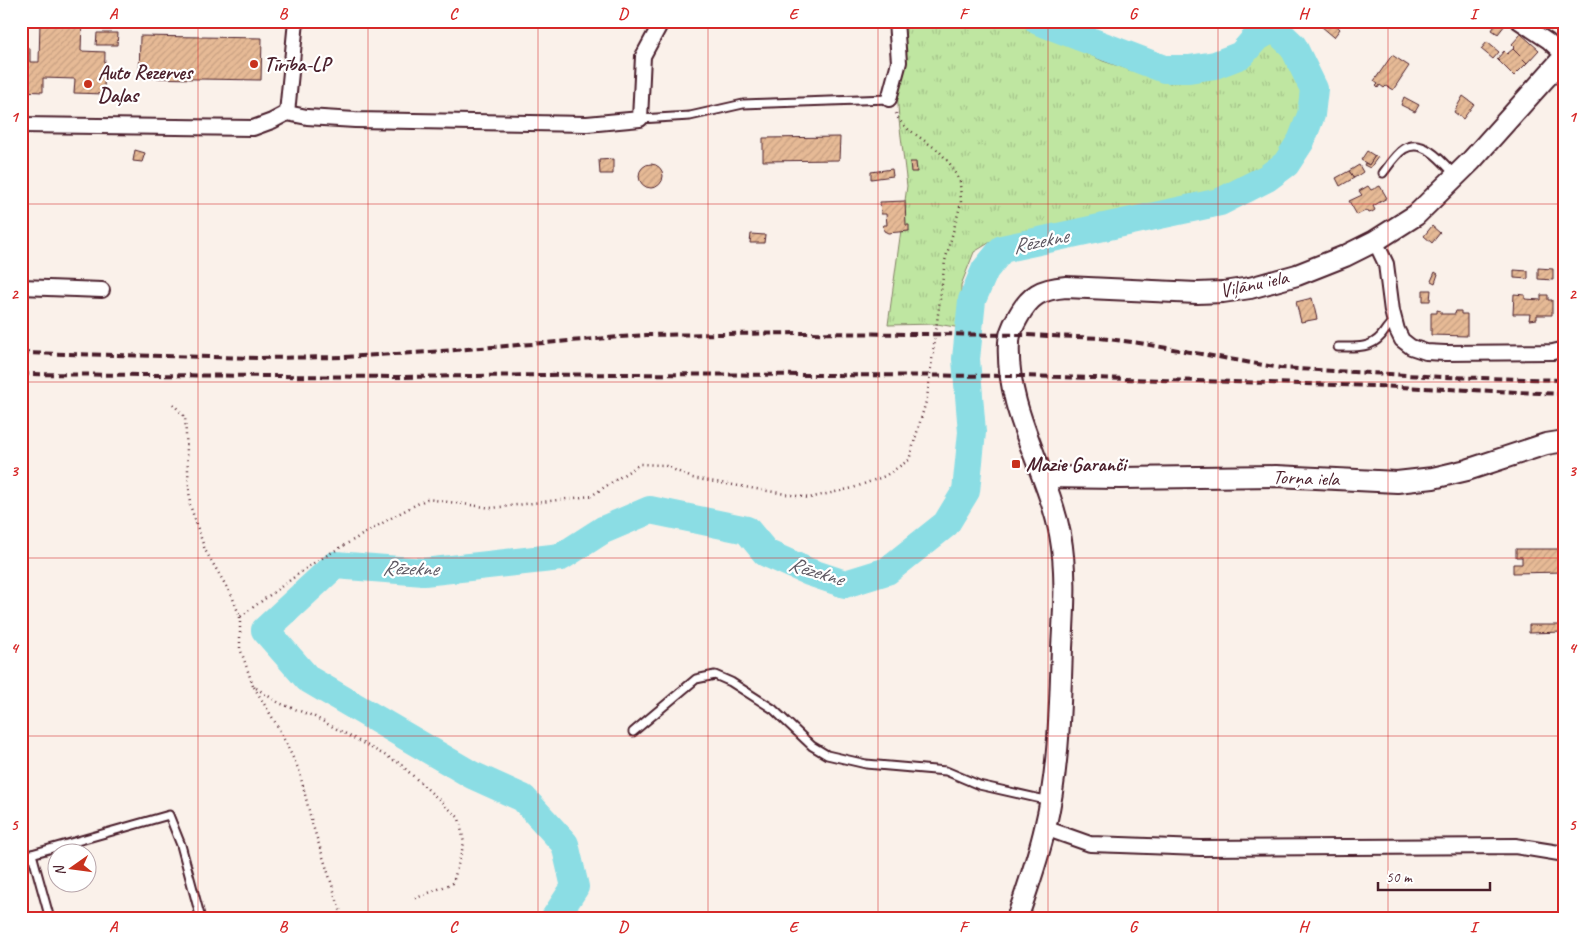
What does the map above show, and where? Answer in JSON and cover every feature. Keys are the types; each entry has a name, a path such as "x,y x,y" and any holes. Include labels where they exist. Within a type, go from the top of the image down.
{"main road":[{"name":"Viļānu iela","path":"1017,919 1045,828 1050,801 1059,717 1065,573 1060,532 1043,477 1014,399 1009,340 1021,311 1028,300 1052,288 1197,293 1223,292 1250,288 1305,272 1344,256 1375,241 1416,215 1456,176 1565,56"},
{"name":"Torņa iela","path":"1043,477 1276,476 1398,482 1450,474 1546,444 1565,441"}],"street":[{"path":"287,113 296,21"},
{"path":"21,125 253,128 287,113 307,117 374,121 587,124 640,119 643,56 662,21"},
{"path":"889,99 899,62 896,21"},
{"path":"1518,21 1548,41 1565,56"},
{"path":"1375,241 1386,264 1397,330 1402,340 1411,347 1426,352 1446,354 1553,352 1565,349"},
{"path":"21,287 102,290"},
{"path":"1045,828 1090,844 1200,848 1515,846 1565,854"}],"lane":[{"path":"640,119 690,116 743,104 889,99"},
{"path":"1383,173 1405,148 1414,146 1431,151 1456,176"},
{"path":"1338,347 1357,348 1369,345 1377,341 1390,324 1395,321"},
{"path":"633,732 696,679 715,675 731,682 773,709 812,746 827,755 866,764 946,771 979,785 1050,801"},
{"path":"21,857 169,815 181,845 202,919"},
{"path":"32,854 50,919"}],"path":[{"path":"240,617 312,564 427,499 492,508 591,496 640,464 664,465 692,478 809,498 853,488 885,476 909,460 927,398 945,261 961,203 960,182 950,164 938,151 899,120 889,99"},
{"path":"173,404 185,417 190,504 205,550 232,596 240,617 240,648 253,686 278,727 299,770 312,823 343,919"},
{"path":"253,686 279,703 313,716 399,763 459,818 464,843 453,883 414,898"}],"green space":[{"path":"896,21 1020,21 1103,61 1170,83 1246,62 1241,55 1274,28 1311,115 1267,178 1220,202 997,238 974,252 961,285 961,328 937,324 888,325 907,186 899,120 896,74"}],"building":[{"path":"40,21 82,21 81,51 105,52 104,94 74,93 75,79 43,78 43,92 21,91 21,47 30,48 30,62 39,62"},
{"path":"1315,21 1340,21 1337,26 1340,29 1334,37"},
{"path":"1498,21 1505,25 1498,34 1492,30"},
{"path":"1539,21 1551,21 1545,27"},
{"path":"97,33 118,33 117,45 96,45"},
{"path":"1521,34 1539,50 1527,63 1513,49 1515,47 1512,44"},
{"path":"140,36 262,38 261,80 139,78"},
{"path":"1487,42 1499,52 1493,59 1481,49"},
{"path":"1513,49 1527,63 1514,76 1497,59 1504,51 1507,54"},
{"path":"1392,55 1409,66 1393,90 1380,85 1378,88 1376,86 1378,84 1374,81"},
{"path":"1463,96 1474,104 1463,119 1454,112"},
{"path":"1404,97 1419,105 1415,112 1401,105"},
{"path":"840,137 839,160 763,161 763,138"},
{"path":"135,150 145,153 142,162 133,161"},
{"path":"1367,151 1375,156 1369,165 1361,160"},
{"path":"1375,156 1378,157 1370,168 1364,165 1365,163 1369,165"},
{"path":"613,159 613,174 600,174 599,160"},
{"path":"910,162 916,162 917,172 911,172"},
{"path":"651,164 660,167 663,176 660,185 651,188 642,185 639,176 642,167"},
{"path":"1359,165 1363,172 1354,178 1349,171"},
{"path":"892,169 893,176 871,179 871,172"},
{"path":"1349,171 1354,178 1340,186 1336,178"},
{"path":"1368,186 1371,190 1380,186 1387,198 1373,206 1375,210 1372,212 1369,213 1367,210 1357,215 1349,201 1362,195 1359,191"},
{"path":"905,201 906,225 909,225 909,231 888,233 884,231 883,225 887,225 886,214 881,214 880,202"},
{"path":"1432,226 1440,233 1432,243 1424,236"},
{"path":"751,234 765,235 764,243 750,243"},
{"path":"1538,268 1553,269 1553,280 1538,279"},
{"path":"1514,270 1528,271 1528,279 1514,278"},
{"path":"1435,272 1438,274 1435,283 1431,281"},
{"path":"1423,290 1431,290 1430,301 1423,301"},
{"path":"1514,294 1525,295 1525,299 1541,300 1541,295 1548,295 1548,300 1552,300 1552,315 1537,315 1537,319 1529,320 1530,314 1513,314"},
{"path":"1312,298 1317,319 1301,322 1296,302"},
{"path":"1437,310 1441,311 1441,314 1455,314 1456,311 1461,311 1461,314 1467,314 1467,336 1431,335 1431,313 1437,313"},
{"path":"1516,549 1565,549 1565,572 1513,573 1513,564 1522,564 1522,557 1516,557"},
{"path":"1529,625 1565,625 1565,632 1529,633"}],"waterway":[{"name":"Rēzekne","path":"554,919 575,887 565,844 523,798 472,775 308,679 265,630 335,565 424,572 561,557 603,530 650,510 747,530 766,553 809,572 845,584 887,571 946,524 966,491 972,432 966,359 972,300 985,270 1002,249 1220,202 1267,178 1286,164 1301,141 1311,115 1314,89 1293,46 1274,28 1255,39 1241,55 1215,65 1189,69 1164,69 1038,21"}],"railway":[{"path":"21,353 258,358 344,357 646,335 806,333 1026,335 1100,338 1139,343 1280,368 1443,377 1565,380"},
{"path":"21,374 399,377 617,374 1022,376 1376,386 1565,394"}],"place":[{"name":"Tīrība-LP","path":"254,64"},
{"name":"Auto Rezerves Daļas","path":"88,84"},
{"name":"Mazie Garanči","path":"1016,464"}]}
